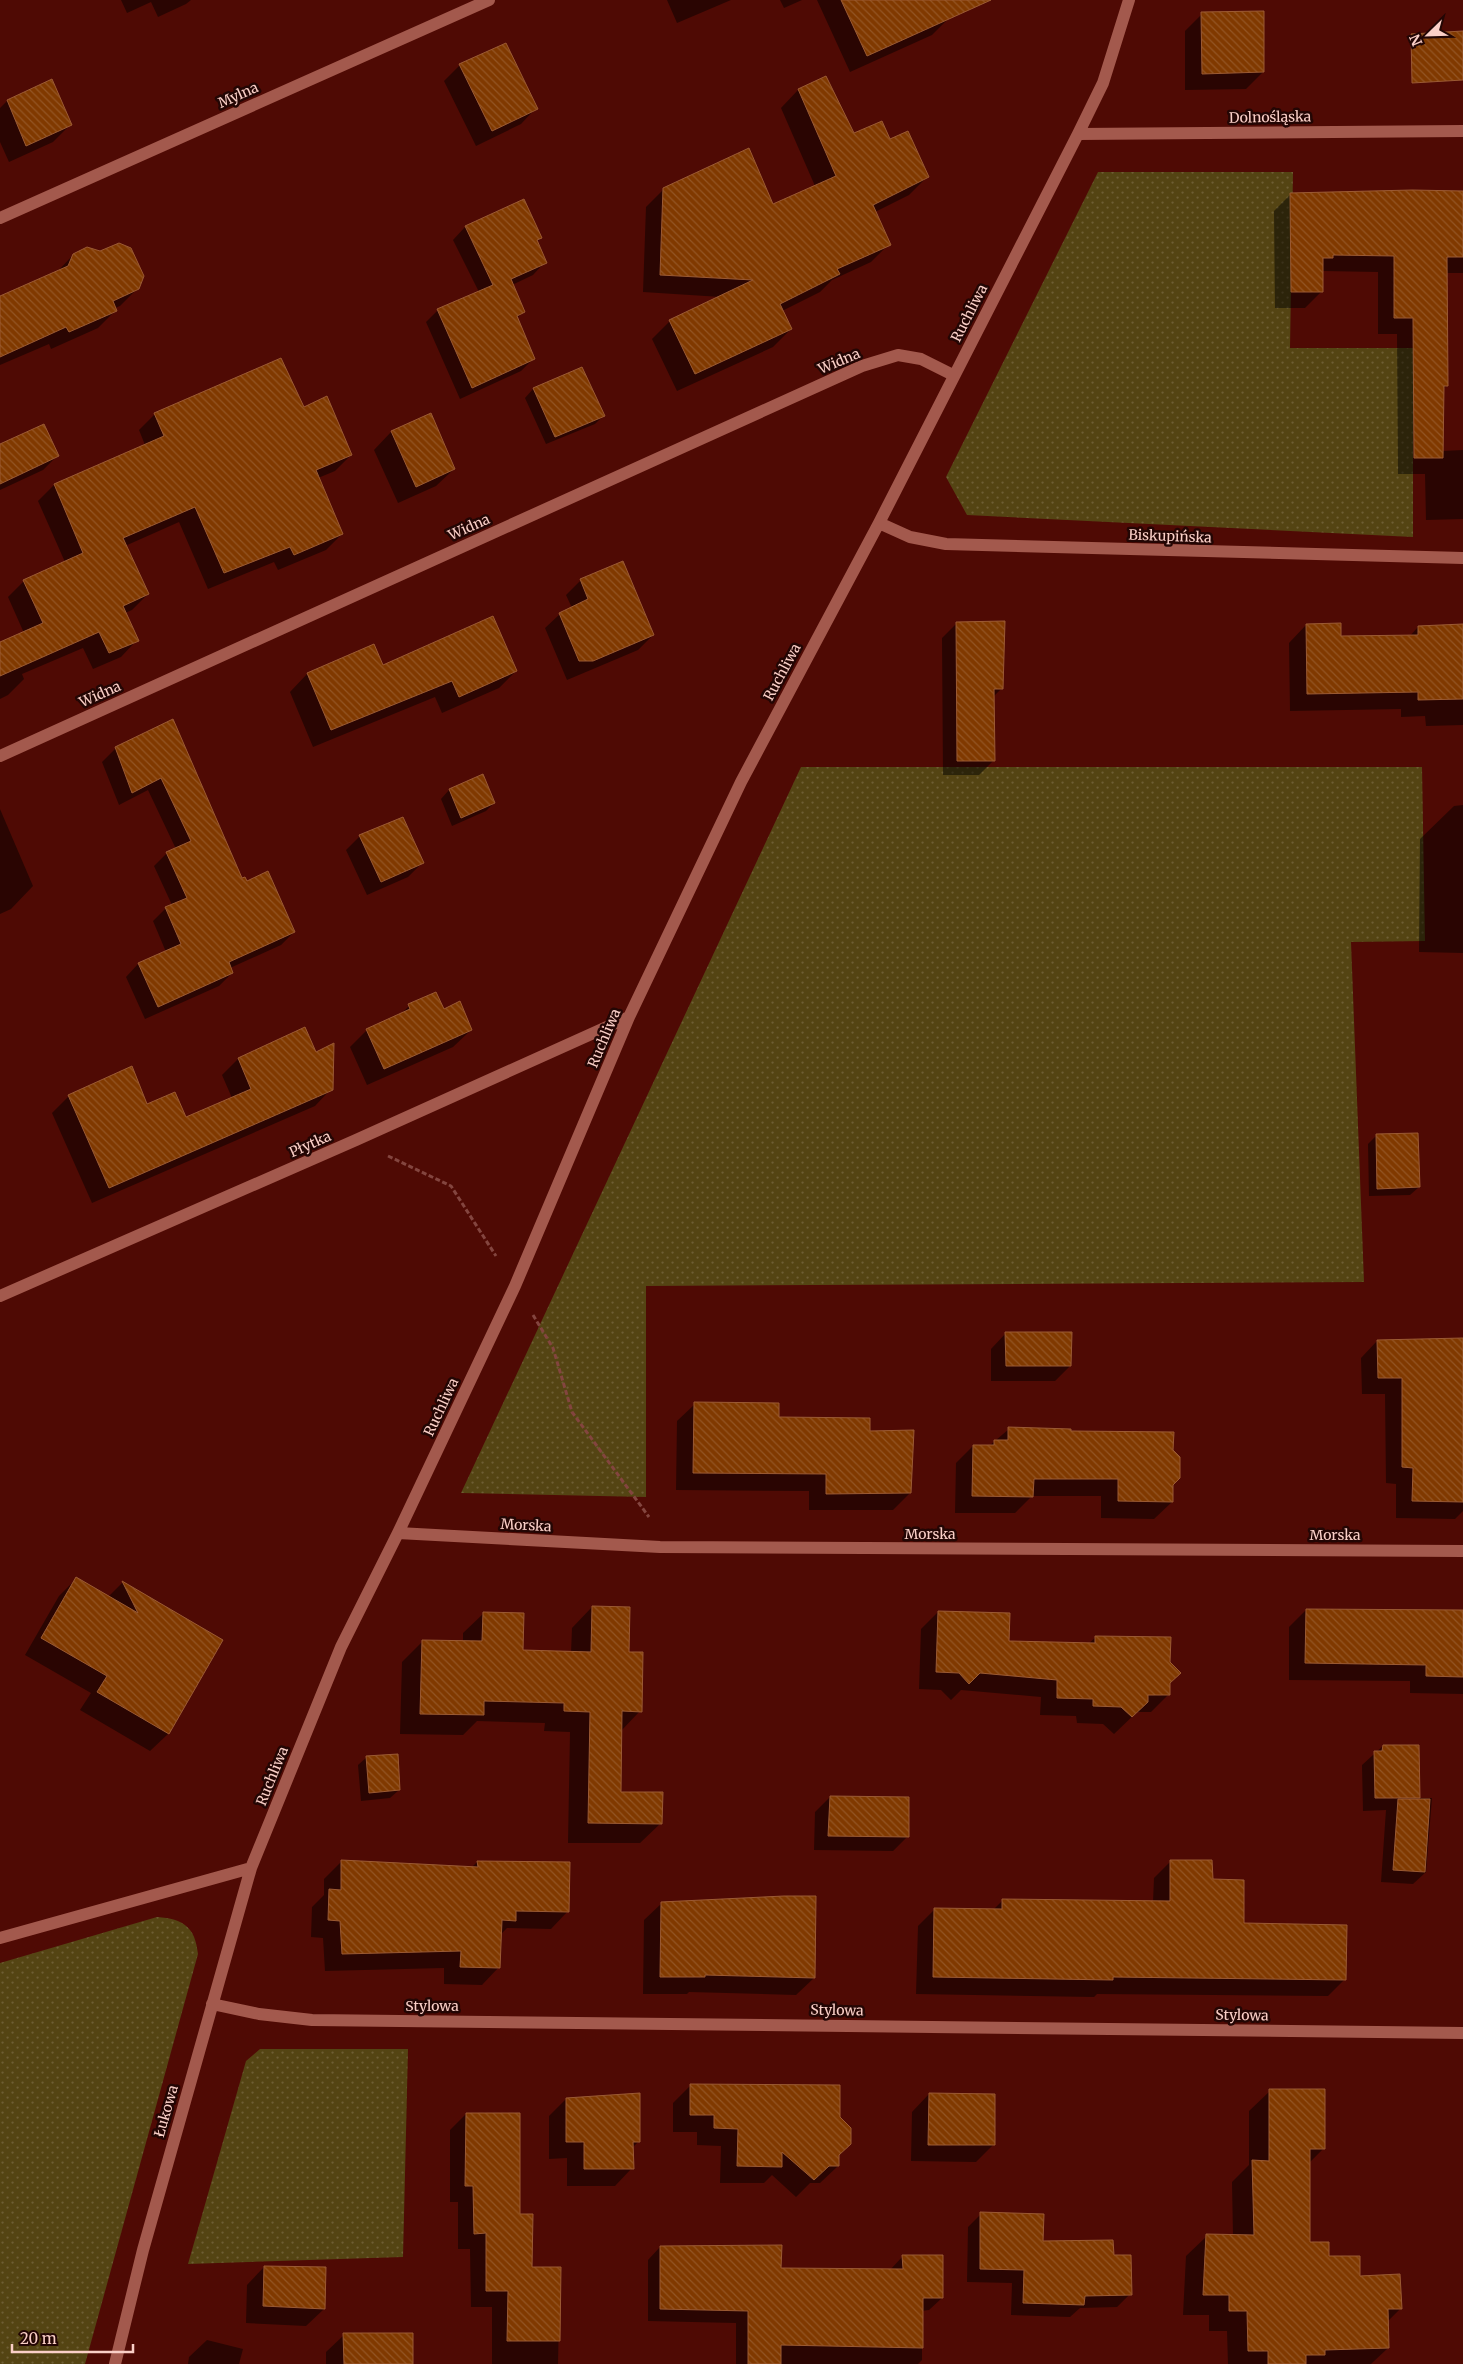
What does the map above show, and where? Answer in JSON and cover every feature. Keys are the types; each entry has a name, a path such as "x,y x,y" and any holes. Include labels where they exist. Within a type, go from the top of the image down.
{"street":[{"name":"Mylna","path":"0,218 489,0"},
{"name":"Ruchliwa","path":"251,1868 341,1647 515,1286 630,1016 741,782 879,523 1078,134 1102,83 1129,0"},
{"name":"Dolnośląska","path":"1078,134 1463,130"},
{"name":"Widna","path":"0,756 862,366 898,355 921,358 953,376"},
{"name":"Biskupińska","path":"879,523 910,537 946,544 1463,558"},
{"name":"Płytka","path":"0,1296 356,1140 630,1016"},
{"name":"Morska","path":"398,1532 660,1547 1463,1551"},
{"path":"0,1938 251,1868"},
{"name":"Łukowa","path":"115,2364 143,2250 251,1868"},
{"name":"Stylowa","path":"212,2004 259,2014 312,2020 1463,2032"}],"shaded area":[{"path":"1098,172 1293,172 1290,348 1413,348 1413,537 967,515 946,477"},
{"path":"801,767 1422,767 1425,941 1351,942 1364,1282 646,1286 646,1497 461,1493"},
{"path":"157,1917 181,1922 186,1926 194,1937 198,1954 85,2364 0,2364 0,1963"},
{"path":"260,2049 408,2049 403,2257 188,2264 246,2061"}],"building":[{"path":"841,0 991,0 867,56"},
{"path":"1264,11 1264,72 1202,74 1201,12"},
{"path":"1463,31 1463,80 1412,83 1411,34"},
{"path":"506,43 538,109 492,131 459,64"},
{"path":"826,76 854,133 882,121 890,139 908,131 929,177 873,205 891,245 837,269 840,274 780,304 792,329 695,374 669,320 753,280 660,275 663,188 749,148 773,204 836,176 798,89"},
{"path":"52,79 72,125 26,146 7,100"},
{"path":"1412,190 1463,191 1463,257 1447,257 1448,386 1444,386 1443,458 1414,458 1413,318 1394,318 1394,256 1333,255 1333,258 1323,258 1323,292 1291,292 1290,193"},
{"path":"524,199 542,238 537,240 547,263 511,279 525,312 517,316 535,359 472,388 437,309 493,285 465,226"},
{"path":"119,243 131,248 144,276 139,289 113,301 117,311 69,332 66,327 0,357 0,296 68,266 73,254 87,247 100,251"},
{"path":"281,358 304,407 327,396 352,455 316,470 343,534 294,555 290,547 224,573 195,507 123,538 149,594 123,606 139,641 109,653 99,632 0,676 0,642 43,623 23,580 83,553 54,484 164,436 154,413"},
{"path":"582,367 605,416 555,437 533,388"},
{"path":"431,413 455,469 416,487 391,431"},
{"path":"44,424 59,456 0,484 0,444"},
{"path":"623,561 654,635 593,661 579,661 559,613 588,599 580,579"},
{"path":"493,616 517,671 459,697 452,681 331,730 307,673 374,644 383,665"},
{"path":"1005,621 1003,689 994,689 995,761 957,761 956,622"},
{"path":"1341,623 1341,636 1418,635 1418,626 1463,624 1463,699 1418,700 1418,692 1307,694 1306,624"},
{"path":"173,719 242,878 245,877 247,881 268,871 295,932 229,962 233,973 158,1007 138,963 181,944 165,907 187,898 166,852 191,841 161,778 132,793 115,747"},
{"path":"483,774 495,803 461,818 449,789"},
{"path":"403,817 424,863 381,882 359,835"},
{"path":"436,992 444,1009 460,1001 472,1030 384,1069 366,1029 410,1009 408,1004"},
{"path":"305,1027 316,1052 334,1043 333,1090 109,1188 68,1095 132,1066 147,1104 175,1092 186,1117 251,1089 238,1058"},
{"path":"1418,1133 1420,1187 1377,1189 1376,1134"},
{"path":"1005,1332 1072,1332 1071,1366 1006,1366"},
{"path":"1463,1338 1463,1502 1412,1501 1413,1468 1402,1467 1402,1378 1378,1378 1377,1340"},
{"path":"694,1402 779,1403 779,1417 870,1418 870,1431 914,1430 911,1493 826,1494 826,1474 693,1473"},
{"path":"1008,1427 1071,1429 1071,1431 1174,1432 1173,1450 1180,1457 1180,1478 1173,1485 1173,1502 1118,1501 1118,1479 1034,1479 1033,1497 972,1496 973,1445 994,1445 994,1440 1008,1440"},
{"path":"76,1577 138,1613 122,1581 223,1640 169,1734 97,1692 107,1676 41,1638"},
{"path":"592,1606 630,1607 629,1652 643,1652 642,1712 622,1711 621,1792 663,1792 662,1824 588,1823 590,1712 564,1711 564,1703 484,1701 484,1715 420,1714 422,1640 482,1641 483,1612 524,1613 523,1650 591,1652"},
{"path":"1306,1609 1463,1610 1463,1677 1426,1676 1426,1665 1305,1663"},
{"path":"938,1611 1010,1613 1009,1641 1095,1643 1095,1636 1171,1637 1170,1662 1181,1673 1170,1683 1170,1695 1148,1695 1148,1702 1132,1717 1121,1707 1093,1706 1093,1699 1057,1698 1057,1680 980,1673 969,1684 959,1673 936,1672"},
{"path":"1383,1745 1419,1745 1420,1798 1375,1798 1374,1751 1382,1751"},
{"path":"398,1754 400,1790 369,1793 366,1756"},
{"path":"830,1796 909,1797 909,1837 828,1836"},
{"path":"1398,1799 1430,1799 1425,1872 1393,1870"},
{"path":"341,1860 478,1867 477,1861 570,1862 569,1912 516,1911 516,1921 502,1920 500,1968 460,1967 461,1951 342,1954 340,1921 328,1920 329,1889 341,1890"},
{"path":"1170,1860 1212,1860 1213,1879 1244,1880 1244,1923 1347,1925 1346,1980 1113,1977 1113,1980 933,1977 934,1908 1002,1909 1002,1899 1170,1901"},
{"path":"816,1896 815,1978 705,1975 705,1977 660,1977 661,1902"},
{"path":"690,2084 840,2085 840,2117 851,2128 851,2144 839,2155 839,2166 829,2166 814,2180 782,2152 782,2167 737,2166 738,2129 714,2128 714,2115 690,2115"},
{"path":"1269,2089 1325,2089 1325,2149 1310,2149 1310,2242 1329,2242 1329,2256 1360,2256 1360,2276 1400,2274 1402,2309 1388,2309 1389,2348 1325,2350 1325,2355 1306,2355 1306,2364 1268,2364 1268,2351 1248,2351 1247,2311 1229,2311 1229,2295 1203,2295 1206,2234 1254,2235 1252,2160 1269,2161"},
{"path":"640,2093 640,2142 633,2142 634,2169 584,2169 584,2142 566,2142 566,2098"},
{"path":"929,2093 995,2094 995,2145 928,2145"},
{"path":"466,2113 520,2113 520,2214 533,2214 532,2267 561,2267 560,2341 507,2341 508,2291 486,2291 486,2233 474,2234 473,2186 465,2186"},
{"path":"980,2212 1044,2214 1043,2241 1113,2240 1114,2255 1131,2255 1132,2295 1085,2296 1084,2305 1023,2303 1024,2270 980,2269"},
{"path":"782,2245 781,2268 903,2269 902,2255 943,2255 943,2298 923,2298 923,2348 781,2345 781,2364 748,2364 748,2311 660,2309 660,2246"},
{"path":"264,2266 326,2267 325,2309 263,2306"},
{"path":"343,2333 413,2333 413,2364 344,2364"}]}
